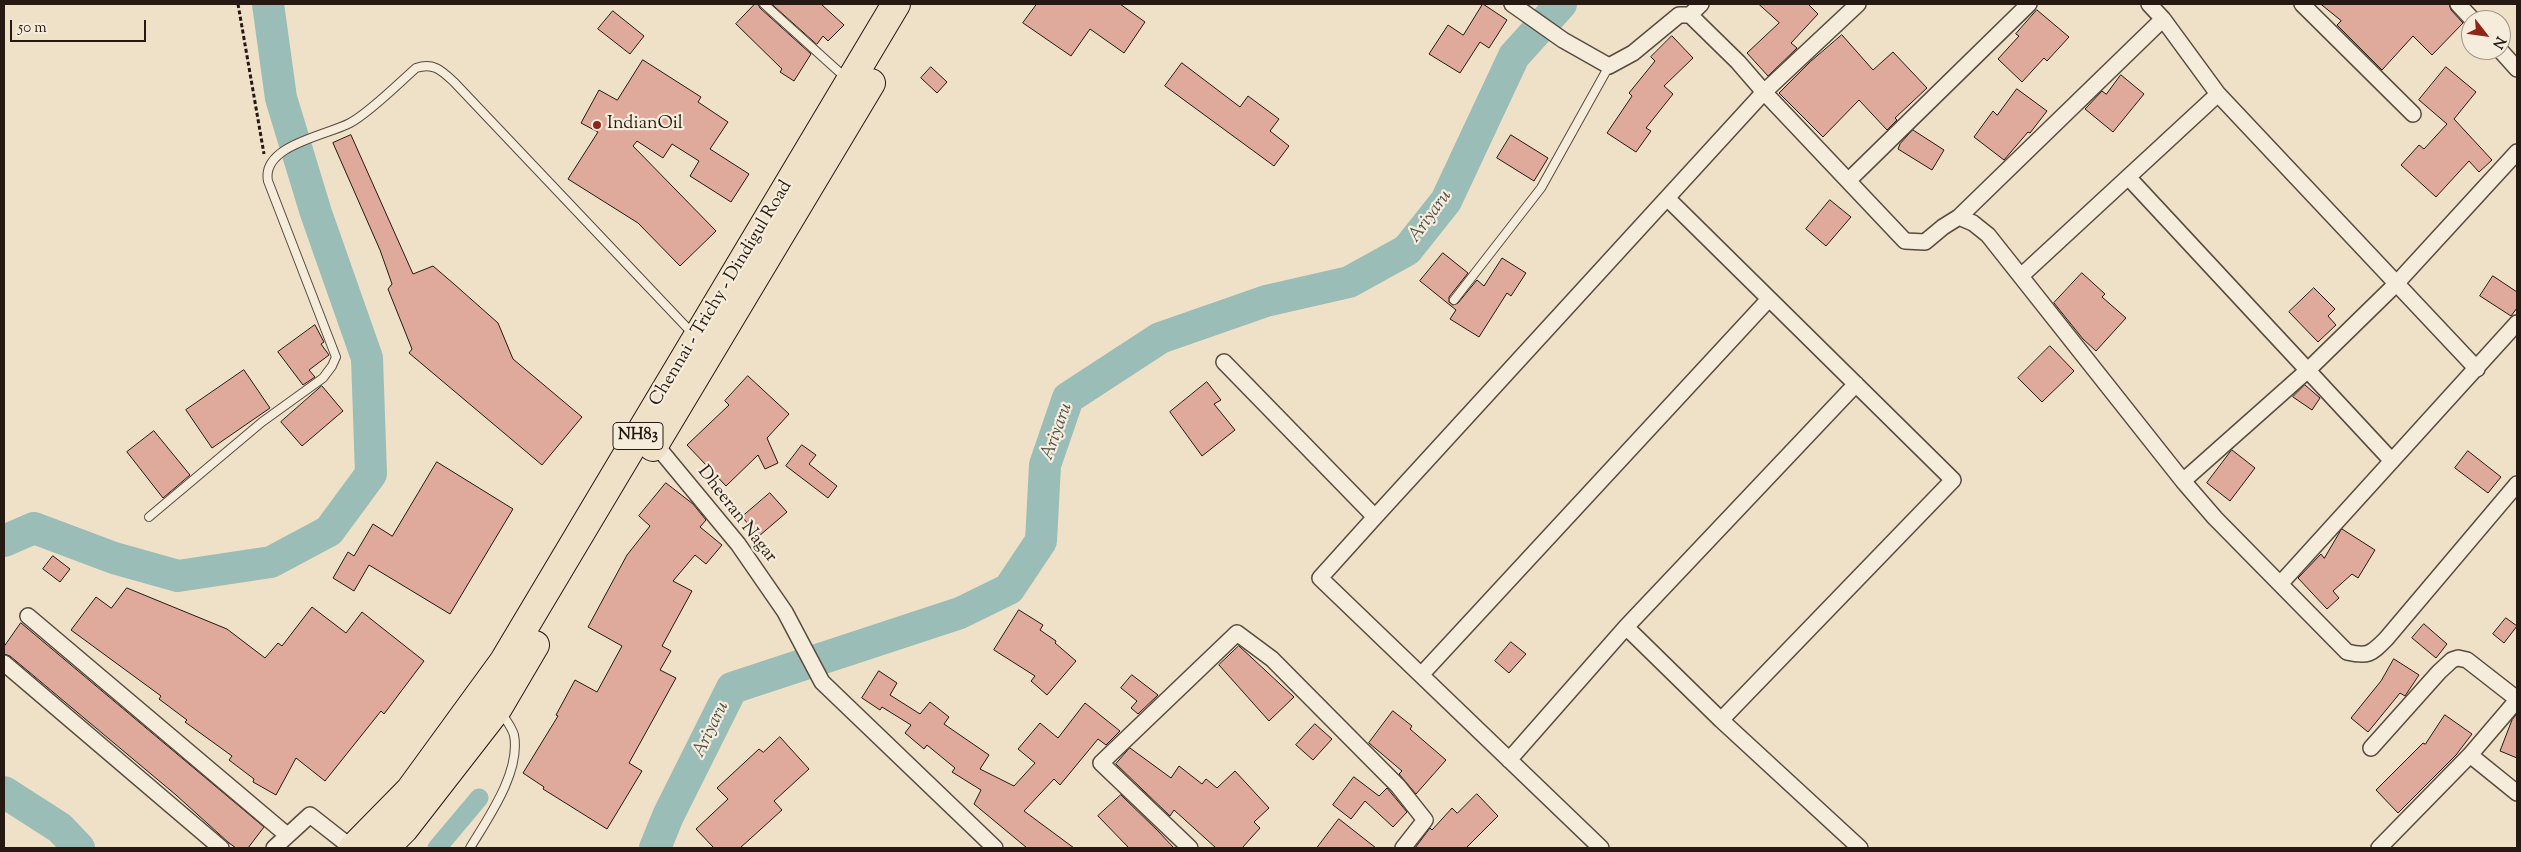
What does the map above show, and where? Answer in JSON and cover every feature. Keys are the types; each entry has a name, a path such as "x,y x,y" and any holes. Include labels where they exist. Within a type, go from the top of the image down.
{"highway":[{"name":"Chennai - Trichy - Dindigul Road","path":"386,848 404,830 498,708 648,437 696,337 896,4"},
{"name":"Chennai - Trichy - Dindigul Road","path":"352,848 410,790 504,661 648,437 695,380 917,4"}],"street":[{"path":"1517,8 1563,40 1609,66 1633,53 1679,15 1690,15 1702,4"},
{"path":"1601,848 1320,578 1764,92 1858,4"},
{"path":"1849,180 2029,4"},
{"path":"2149,4 2163,19 2218,94 2395,285 2477,369"},
{"path":"2302,4 2413,114"},
{"path":"1690,15 1738,62 1764,92 1905,240 1925,242 1959,217 2163,19"},
{"path":"2021,276 2218,94"},
{"path":"2183,481 2308,370 2395,285 2517,152"},
{"path":"2128,177 2392,461"},
{"path":"1667,198 1954,480 1721,720"},
{"path":"1959,217 1973,223 1988,235 2183,481 2215,518 2346,652 2361,656 2372,653 2386,639 2517,484"},
{"path":"1421,675 1770,299"},
{"path":"2281,584 2517,323"},
{"path":"1224,362 1375,517"},
{"path":"1509,760 1626,627 1856,384"},
{"name":"Dheeran Nagar","path":"648,437 738,544 785,612 822,682 995,848"},
{"path":"28,616 288,836"},
{"path":"1626,627 1721,720 1860,848"},
{"path":"1190,848 1101,763 1237,633 1272,659 1398,786 1425,820 1403,848"},
{"path":"2371,748 2452,660 2458,658 2467,660 2517,699 2470,755 2379,848"},
{"path":"4,663 221,848"},
{"path":"2470,755 2517,793"},
{"path":"274,848 310,815 352,848"}],"lane":[{"path":"764,4 850,82"},
{"path":"149,517 262,422 323,378 332,366 336,357 267,174 270,165 280,153 328,130 350,123 416,68 431,65 438,68 461,90 696,337"},
{"path":"1454,300 1541,188 1609,66"},
{"path":"470,848 503,791 515,752 514,733 498,708"}],"path":[{"path":"238,4 267,174"}],"building":[{"path":"755,4 758,4 760,8 811,54 794,81 780,72 782,69 736,24"},
{"path":"772,4 821,4 844,25 828,41 823,36 817,44"},
{"path":"1037,4 1120,4 1145,22 1124,53 1090,29 1071,56 1023,23"},
{"path":"1483,4 1507,20 1489,48 1480,42 1460,73 1429,54 1448,25 1463,35"},
{"path":"1759,4 1808,4 1818,14 1791,43 1797,48 1768,76 1747,53 1779,23"},
{"path":"2321,4 2449,4 2451,10 2461,21 2461,25 2432,55 2413,36 2382,70 2337,25 2341,21"},
{"path":"2037,10 2069,37 2047,61 2044,58 2022,82 1998,59 2019,36 2016,34"},
{"path":"613,11 644,36 630,54 598,29"},
{"path":"1842,35 1873,70 1893,52 1927,88 1895,118 1897,120 1887,130 1859,100 1823,137 1779,93 1810,62"},
{"path":"1672,36 1693,58 1664,86 1673,94 1646,128 1651,131 1636,152 1607,133 1632,96 1629,93 1655,61 1651,57"},
{"path":"643,60 701,97 698,102 728,122 710,149 749,174 731,202 690,176 699,161 672,144 663,158 637,141 633,146 716,231 680,266 638,223 568,179 598,132 581,123 599,90 617,100"},
{"path":"1182,63 1240,107 1248,96 1279,119 1270,131 1289,146 1274,166 1165,86"},
{"path":"931,67 947,82 937,93 921,78"},
{"path":"2446,67 2476,92 2454,119 2492,160 2479,172 2469,161 2436,197 2401,165 2419,145 2424,149 2447,124 2419,100"},
{"path":"2121,75 2144,94 2113,132 2085,109 2102,91 2106,94"},
{"path":"2017,89 2047,111 2030,133 2028,132 2004,160 1974,137 1993,111 1997,115"},
{"path":"1913,130 1944,150 1932,170 1898,149 1900,144"},
{"path":"351,135 413,274 433,266 498,323 513,359 582,417 542,465 409,353 412,349 388,289 392,284 380,250 333,143"},
{"path":"1511,135 1548,158 1534,181 1497,158"},
{"path":"1830,200 1851,217 1826,246 1806,229"},
{"path":"1443,253 1468,273 1449,297 1449,302 1453,305 1458,303 1477,280 1484,286 1502,258 1526,273 1511,296 1507,293 1479,337 1450,319 1456,310 1420,281"},
{"path":"2082,273 2105,294 2102,297 2126,318 2096,351 2083,339 2054,303"},
{"path":"2493,276 2517,292 2517,308 2511,316 2480,296"},
{"path":"2314,288 2335,309 2328,316 2336,325 2318,342 2289,312"},
{"path":"315,325 324,342 321,344 329,355 309,370 315,377 303,385 278,352"},
{"path":"2050,346 2074,371 2042,402 2018,378"},
{"path":"244,370 270,408 212,448 186,410"},
{"path":"748,376 789,414 767,438 778,463 765,469 758,455 726,486 687,445 729,405 725,401"},
{"path":"1207,382 1221,400 1214,404 1235,430 1202,456 1170,412"},
{"path":"2305,385 2320,398 2312,410 2293,397"},
{"path":"322,386 343,411 302,446 281,422"},
{"path":"154,431 190,475 163,498 127,452"},
{"path":"802,445 816,455 809,464 837,486 828,498 786,466"},
{"path":"2232,450 2255,468 2230,501 2207,483"},
{"path":"2468,451 2501,477 2488,493 2455,468"},
{"path":"437,462 513,509 450,614 369,565 354,591 333,578 348,552 354,556 373,524 392,536"},
{"path":"666,483 693,504 706,520 700,527 722,545 706,564 695,555 673,581 692,591 662,646 671,651 660,670 676,678 629,763 642,771 607,829 543,789 544,787 523,773 558,716 556,715 575,680 597,692 622,646 588,627 627,555 650,526 639,516"},
{"path":"770,493 787,512 759,536 742,517"},
{"path":"2342,529 2375,550 2358,578 2352,574 2333,591 2339,598 2327,609 2298,578 2321,554 2324,558"},
{"path":"53,556 70,569 60,582 43,569"},
{"path":"127,588 227,629 265,658 278,643 282,646 312,607 346,633 362,612 424,661 384,714 381,711 325,781 296,758 276,795 253,782 254,779 229,760 232,756 185,722 187,720 159,699 161,696 71,630 96,597 111,608"},
{"path":"1019,610 1043,625 1040,630 1056,641 1055,643 1076,661 1047,695 1031,681 1035,676 994,650"},
{"path":"2506,618 2517,626 2504,643 2493,634"},
{"path":"21,623 264,827 248,848 236,848 229,843 176,795 10,656 4,654 4,647"},
{"path":"2424,624 2447,644 2436,658 2412,638"},
{"path":"1511,642 1526,654 1509,673 1495,661"},
{"path":"1239,646 1294,697 1269,721 1219,665"},
{"path":"2394,659 2419,675 2405,696 2400,693 2368,732 2351,718 2381,681"},
{"path":"879,671 897,683 890,695 920,714 930,702 949,717 944,724 989,755 980,769 1014,786 1035,763 1018,749 1040,723 1058,738 1085,703 1120,731 1106,745 1098,739 1060,785 1054,779 1024,811 1074,848 1027,848 974,804 981,790 952,772 955,768 927,745 924,749 905,733 911,725 882,707 880,710 862,698"},
{"path":"1132,675 1158,695 1138,714 1131,708 1137,701 1121,688"},
{"path":"1393,711 1412,726 1410,729 1446,760 1416,794 1399,774 1402,771 1369,743"},
{"path":"2517,714 2517,758 2500,751 2512,720"},
{"path":"2445,715 2472,734 2456,755 2398,813 2376,790 2423,743 2425,744"},
{"path":"1315,724 1332,739 1313,760 1296,745"},
{"path":"780,737 809,769 774,801 782,810 740,848 714,848 696,829 728,799 717,788 759,749 763,752"},
{"path":"1130,748 1171,778 1179,766 1202,784 1206,779 1217,788 1235,771 1269,808 1254,822 1260,828 1242,848 1216,848 1174,810 1170,816 1116,764"},
{"path":"1354,777 1379,796 1387,788 1407,812 1393,827 1365,801 1351,819 1333,805"},
{"path":"1477,794 1498,816 1466,848 1415,848 1430,828 1432,830 1452,808 1457,813"},
{"path":"1121,795 1174,848 1129,848 1098,816"},
{"path":"1339,819 1376,848 1317,848"}],"waterway":[{"path":"4,541 34,528 114,558 178,576 271,562 329,531 371,474 367,358 316,213 281,98 268,4"},
{"name":"Ariyaru","path":"655,848 668,816 732,688 960,613 1009,589 1041,541 1045,465 1068,398 1160,338 1266,301 1349,282 1407,250 1446,201 1514,56 1561,4"},
{"path":"4,792 60,828 79,848"},
{"path":"437,848 479,798"}],"place":[{"name":"IndianOil","path":"597,125"}]}
